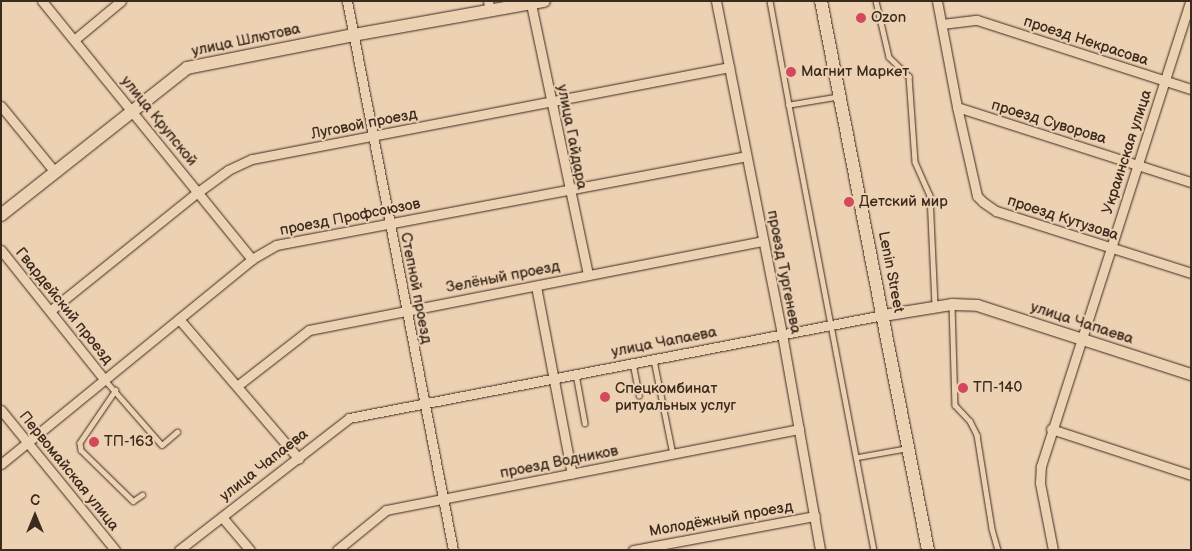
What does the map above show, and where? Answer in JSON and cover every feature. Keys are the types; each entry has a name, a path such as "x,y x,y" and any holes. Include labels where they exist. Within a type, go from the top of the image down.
{"main road":[{"name":"Lenin Street","path":"821,1 928,550"},
{"name":"улица Шлютова","path":"1,215 179,73 197,65 489,6 537,2"}],"street":[{"name":"улица Крупской","path":"42,1 133,110 252,259"},
{"path":"74,40 121,1"},
{"name":"Степной проезд","path":"347,1 453,550"},
{"name":"проезд Тургенева","path":"716,1 782,334 820,550"},
{"name":"проезд Кутузова","path":"937,1 957,107 978,196 982,202 996,211 1191,273"},
{"name":"Украинская улица","path":"1054,550 1040,483 1041,466 1051,429 1190,1"},
{"name":"улица Гайдара","path":"537,2 551,101 588,275"},
{"name":"проезд Некрасова","path":"942,24 977,20 1191,89"},
{"name":"Луговой проезд","path":"51,310 198,192 228,170 252,159 729,67"},
{"path":"1,106 55,172"},
{"name":"проезд Суворова","path":"957,107 1191,182"},
{"name":"проезд Профсоюзов","path":"1,464 252,259 276,245 568,188 746,156"},
{"name":"Зелёный проезд","path":"237,386 309,330 763,241"},
{"name":"Гвардейский проезд","path":"1,250 51,310 104,379"},
{"path":"536,286 572,474"},
{"name":"улица Чапаева","path":"179,550 349,418 883,315 952,304 977,305 1191,374"},
{"path":"179,319 299,458"},
{"name":"Первомайская улица","path":"1,410 116,550"},
{"name":"проезд Водников","path":"337,550 386,510 799,429"},
{"path":"1051,429 1191,475"},
{"name":"Молодёжный проезд","path":"633,550 815,516"},
{"path":"222,517 250,550"}],"lane":[{"path":"770,1 858,457 874,550"},
{"path":"876,1 889,57 908,76 915,162 930,195 936,306"},
{"path":"789,105 840,96"},
{"path":"952,304 955,405 970,421 976,435 992,530 998,550"},
{"path":"654,360 673,454"},
{"path":"633,363 639,395"},
{"path":"576,374 585,423"},
{"path":"104,379 116,390 162,445 177,432"},
{"path":"116,390 80,443 81,450 133,501 142,495"},
{"path":"858,457 908,448"}],"place":[{"name":"Ozon","path":"861,18"},
{"name":"Магнит Маркет","path":"791,72"},
{"name":"Детский мир","path":"849,202"},
{"name":"ТП-140","path":"963,388"},
{"name":"Спецкомбинат ритуальных услуг","path":"605,397"},
{"name":"ТП-163","path":"94,442"}]}
